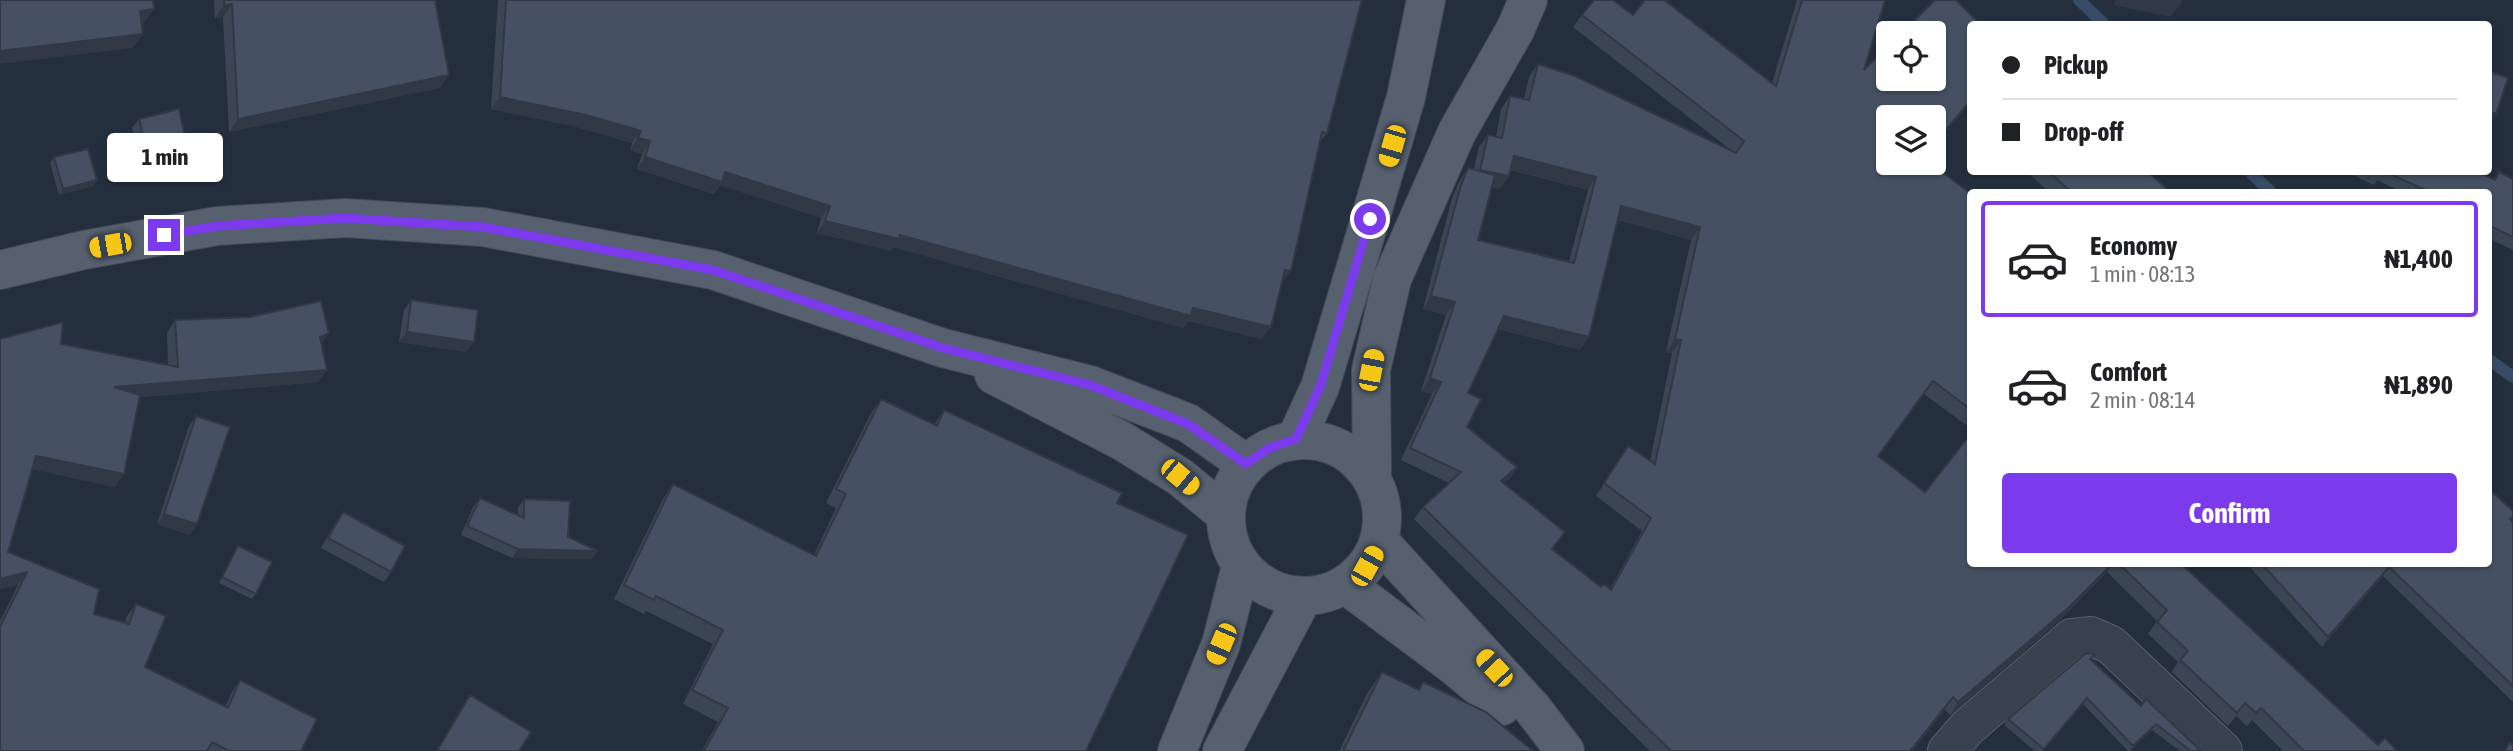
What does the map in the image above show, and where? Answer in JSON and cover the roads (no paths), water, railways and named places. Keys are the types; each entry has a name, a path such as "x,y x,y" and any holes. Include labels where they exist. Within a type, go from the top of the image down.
{"main road":[{"path":"1296,439 1320,387 1359,256 1406,97 1426,0"},
{"path":"1372,478 1358,461 1340,447 1318,440 1296,439 1269,448 1246,464 1231,487 1225,514 1228,542 1241,566 1268,589 1303,597 1325,594 1346,585 1367,566 1380,542 1383,509 1372,478 1371,370 1392,279 1457,132 1515,30 1528,0"},
{"path":"0,270 84,250 217,226 345,218 483,227 713,270 943,348 1090,385 1188,424 1246,464"},
{"path":"943,348 1122,440 1180,477 1225,514"},
{"path":"1380,542 1532,708 1562,748"},
{"path":"1177,751 1221,644 1241,566"},
{"path":"1346,585 1521,721 1562,748"},
{"path":"1222,751 1303,597"}],"street":[{"path":"1947,751 1968,727 2072,638 2091,636 2111,645 2223,751"}],"waterway":[{"path":"2079,0 2101,21"},
{"path":"2253,175 2268,189"},
{"path":"2492,362 2513,377"}]}
